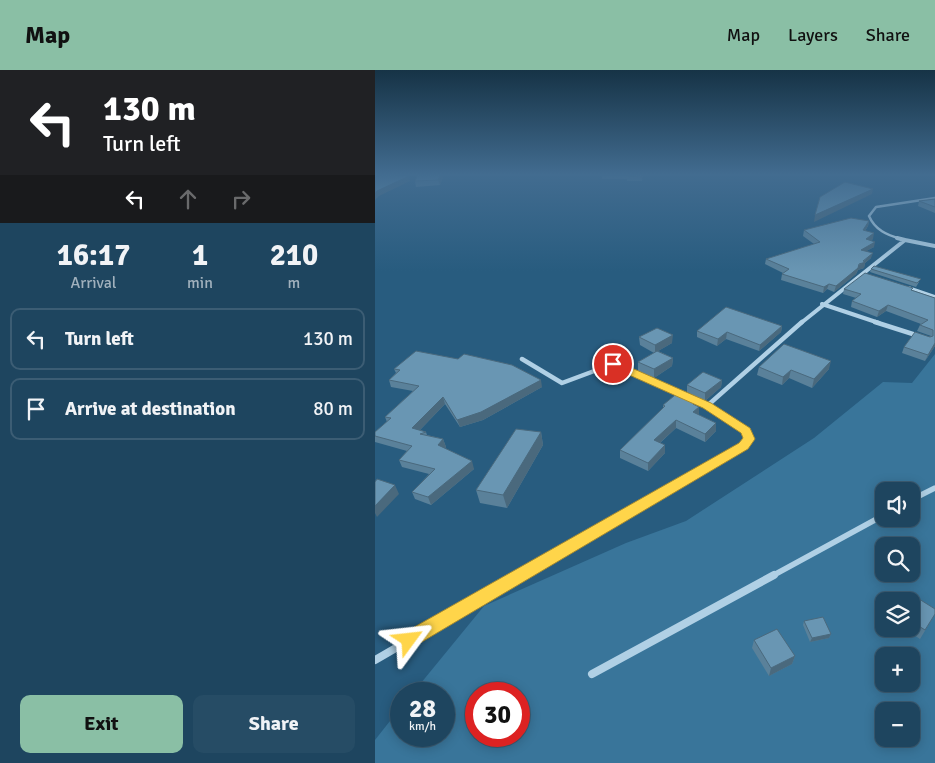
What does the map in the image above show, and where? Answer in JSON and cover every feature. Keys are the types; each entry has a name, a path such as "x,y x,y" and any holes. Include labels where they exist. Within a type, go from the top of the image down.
{"street":[{"path":"879,206 876,207 869,216 870,222 877,228 905,240 935,246"},
{"path":"707,406 822,304 859,273 905,240"},
{"path":"859,273 869,276"},
{"path":"907,288 935,297"},
{"path":"822,304 928,339"},
{"path":"375,660 743,446 749,439 746,431 707,406 613,364 562,383 522,359"},
{"path":"920,496 935,488"},
{"path":"592,674 875,520"}],"shaded area":[{"path":"935,354 935,763 375,763 375,740 390,721 390,747 455,747 455,682 422,682 484,606 626,543 686,521 814,438 883,382 912,383"}],"building":[{"path":"817,206 834,206 815,215"},
{"path":"851,218 869,221 863,230 874,233 866,239 875,242 861,250 873,253 863,261 866,262 859,264 858,268 836,286 829,284 824,287 782,274 789,269 766,259 820,242 804,230"},
{"path":"874,266 921,279 917,283 871,269"},
{"path":"865,273 913,288 911,290 935,298 935,343 928,355 904,347 915,332 930,337 933,336 933,330 920,325 928,320 888,305 879,311 852,301 861,294 844,289"},
{"path":"726,307 782,326 760,345 727,332 718,339 697,331"},
{"path":"657,328 673,335 655,345 639,337"},
{"path":"784,344 831,361 814,379 791,370 783,377 759,367"},
{"path":"416,351 458,359 464,354 512,365 541,380 481,412 457,420 443,397 412,428 426,432 420,434 443,439 438,445 472,461 428,497 412,492 435,469 399,460 412,446 375,436 375,432 391,418 385,417 419,386 389,380 400,370 394,369"},
{"path":"657,351 673,358 654,369 638,362"},
{"path":"703,372 722,380 705,393 687,385"},
{"path":"680,391 699,399 693,404 699,407 693,412 716,423 705,434 676,420 654,440 665,445 648,463 620,450 665,406 663,405"},
{"path":"516,429 541,432 503,495 476,490"},
{"path":"377,479 395,485 375,506 375,482"},
{"path":"920,600 935,609 935,614 925,630 920,627"},
{"path":"823,617 831,634 812,638 804,621"},
{"path":"777,629 795,656 771,668 754,640"}],"route":[{"path":"409,640 743,446 749,439 746,431 707,406 613,364"}]}
